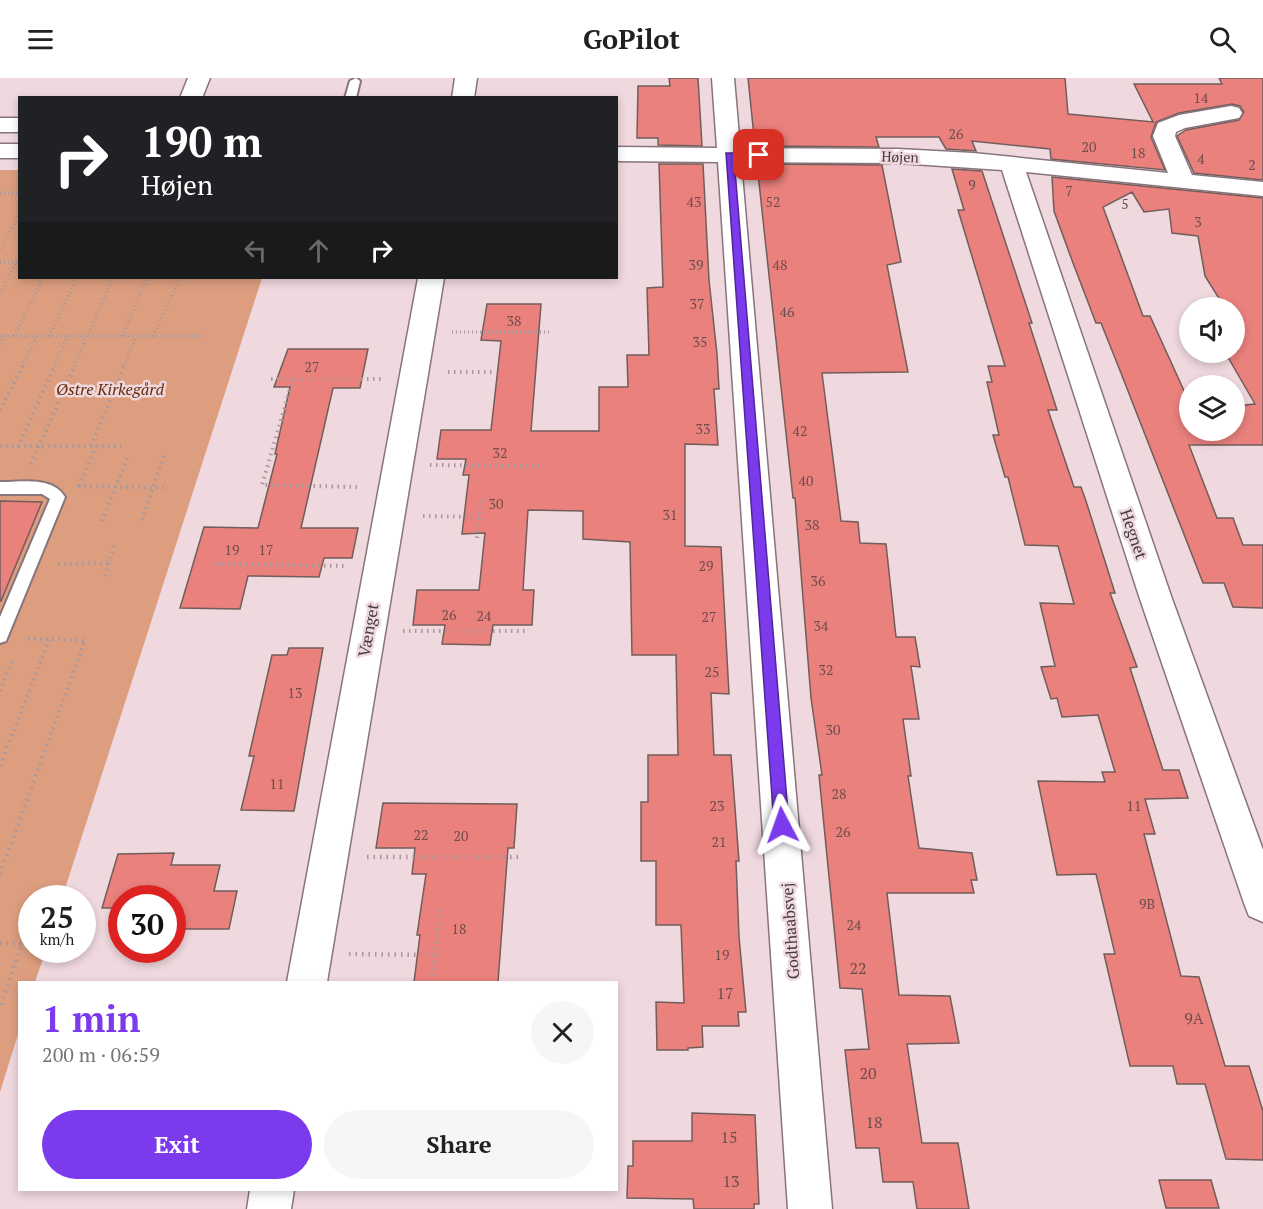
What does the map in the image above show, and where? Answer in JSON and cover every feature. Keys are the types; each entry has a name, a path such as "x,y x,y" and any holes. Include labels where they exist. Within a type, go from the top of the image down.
{"street":[{"path":"192,96 200,78"},
{"path":"463,96 466,78"},
{"name":"Godthaabsvej","path":"723,78 810,1209"},
{"path":"1183,180 1164,136 1166,128 1179,122 1231,112"},
{"path":"0,125 18,125"},
{"path":"0,151 18,151"},
{"name":"Højen","path":"618,154 898,156 1011,163 1263,189"},
{"name":"Hegnet","path":"1011,163 1155,596 1263,903"},
{"name":"Vænget","path":"309,968 431,279"},
{"path":"269,1209 272,1191"}],"lane":[{"path":"351,96 355,81"},
{"path":"0,488 45,488 58,496 0,636"}],"path":[{"path":"0,193 18,193"},
{"path":"0,249 18,218"},
{"path":"0,262 18,262"},
{"path":"0,293 18,262"},
{"path":"14,336 42,279"},
{"path":"48,336 76,279"},
{"path":"21,487 113,279"},
{"path":"122,336 147,279"},
{"path":"153,336 180,279"},
{"path":"422,332 550,332"},
{"path":"0,344 2,336 204,336"},
{"path":"0,410 37,336"},
{"path":"18,447 68,336"},
{"path":"79,486 136,336"},
{"path":"271,379 492,372"},
{"path":"293,379 262,485 393,489 543,466"},
{"path":"0,446 125,446"},
{"path":"142,520 164,455"},
{"path":"102,521 128,456"},
{"path":"50,492 64,486 168,488"},
{"path":"393,489 479,517"},
{"path":"477,538 481,500"},
{"path":"105,576 114,546"},
{"path":"30,563 108,563"},
{"path":"216,564 380,566"},
{"path":"368,631 528,631"},
{"path":"0,874 85,640 22,639"},
{"path":"0,766 49,640"},
{"path":"0,691 17,650"},
{"path":"328,857 519,857"},
{"path":"432,981 441,905"},
{"path":"0,943 22,944 0,1008"},
{"path":"309,968 435,955"}],"green space":[{"name":"Østre Kirkegård","path":"0,170 18,170 18,279 262,279 66,885 18,885 18,963 42,963 35,981 18,981 18,1034 0,1092"}],"building":[{"path":"669,78 698,78 702,146 658,145 658,138 637,138 638,86 670,86"},
{"path":"748,78 1065,78 1068,114 1153,122 1134,84 1222,84 1219,78 1263,78 1263,180 1194,173 1177,136 1186,130 1239,120 1244,112 1240,106 1232,104 1179,113 1156,122 1151,137 1165,170 1051,159 1050,149 972,141 976,151 946,149 939,137 876,137 879,147 755,146"},
{"path":"659,164 703,164 709,280 719,389 714,389 718,445 685,444 685,546 721,547 729,694 711,693 714,755 731,755 739,861 736,861 739,937 746,1012 738,1012 739,1026 702,1026 703,1047 688,1048 688,1050 657,1050 656,1002 684,1003 681,925 656,925 656,861 641,861 641,802 648,802 648,755 678,755 676,655 632,655 630,542 583,539 583,511 528,510 523,590 534,590 532,625 493,625 490,645 442,644 445,625 413,625 417,590 479,590 485,533 462,534 469,475 463,475 466,459 437,459 441,430 491,430 501,341 481,340 487,304 541,304 531,431 599,431 599,387 628,387 627,355 649,355 647,288 663,287"},
{"path":"757,164 882,165 901,262 887,265 908,372 822,373 841,521 858,522 860,543 886,544 896,637 915,637 920,667 911,666 919,719 903,719 911,776 908,776 919,848 972,853 977,880 971,880 974,893 887,893 899,995 950,996 959,1043 907,1044 922,1143 958,1143 969,1209 917,1209 913,1182 883,1182 879,1148 856,1148 845,1050 869,1049 862,989 840,988 819,775 822,775 811,698 795,498 793,498"},
{"path":"952,169 982,171 1032,323 1029,323 1057,410 1048,410 1074,487 1081,487 1086,501 1115,593 1110,593 1137,667 1130,668 1163,770 1179,770 1188,798 1145,799 1155,834 1144,834 1181,976 1199,977 1225,1066 1249,1066 1263,1111 1263,1160 1226,1159 1205,1084 1177,1084 1173,1066 1130,1066 1104,954 1115,954 1096,874 1057,875 1038,781 1105,782 1102,772 1115,772 1098,715 1062,717 1057,698 1051,699 1041,667 1055,666 1040,603 1074,604 1058,546 1025,545 1008,477 1005,477 993,435 999,435 987,382 992,382 988,366 1005,366 958,210 964,210"},
{"path":"1052,177 1263,198 1263,445 1189,445 1217,518 1233,518 1243,545 1263,545 1263,608 1233,607 1224,583 1203,583 1101,323 1096,323 1054,211"},
{"path":"288,349 368,349 360,388 333,388 301,528 358,528 352,558 324,558 319,577 248,576 240,609 180,608 204,527 258,528 277,454 275,454 290,387 274,387"},
{"path":"0,501 42,502 1,601 0,601"},
{"path":"289,648 323,648 294,811 241,810 254,756 249,756 272,655 287,655"},
{"path":"383,803 517,804 514,848 508,848 498,981 414,981 420,935 417,935 426,874 412,874 415,848 376,848"},
{"path":"174,853 171,865 220,865 214,891 237,891 229,929 186,929 186,885 109,885 118,854"},
{"path":"108,888 108,908 102,908"},
{"path":"692,1113 755,1115 759,1204 754,1204 754,1209 694,1209 693,1199 627,1198 628,1166 633,1166 633,1141 692,1141"},
{"path":"1159,1180 1211,1180 1219,1208 1166,1208"}],"route":[{"path":"759,155 729,155 782,825"}]}
